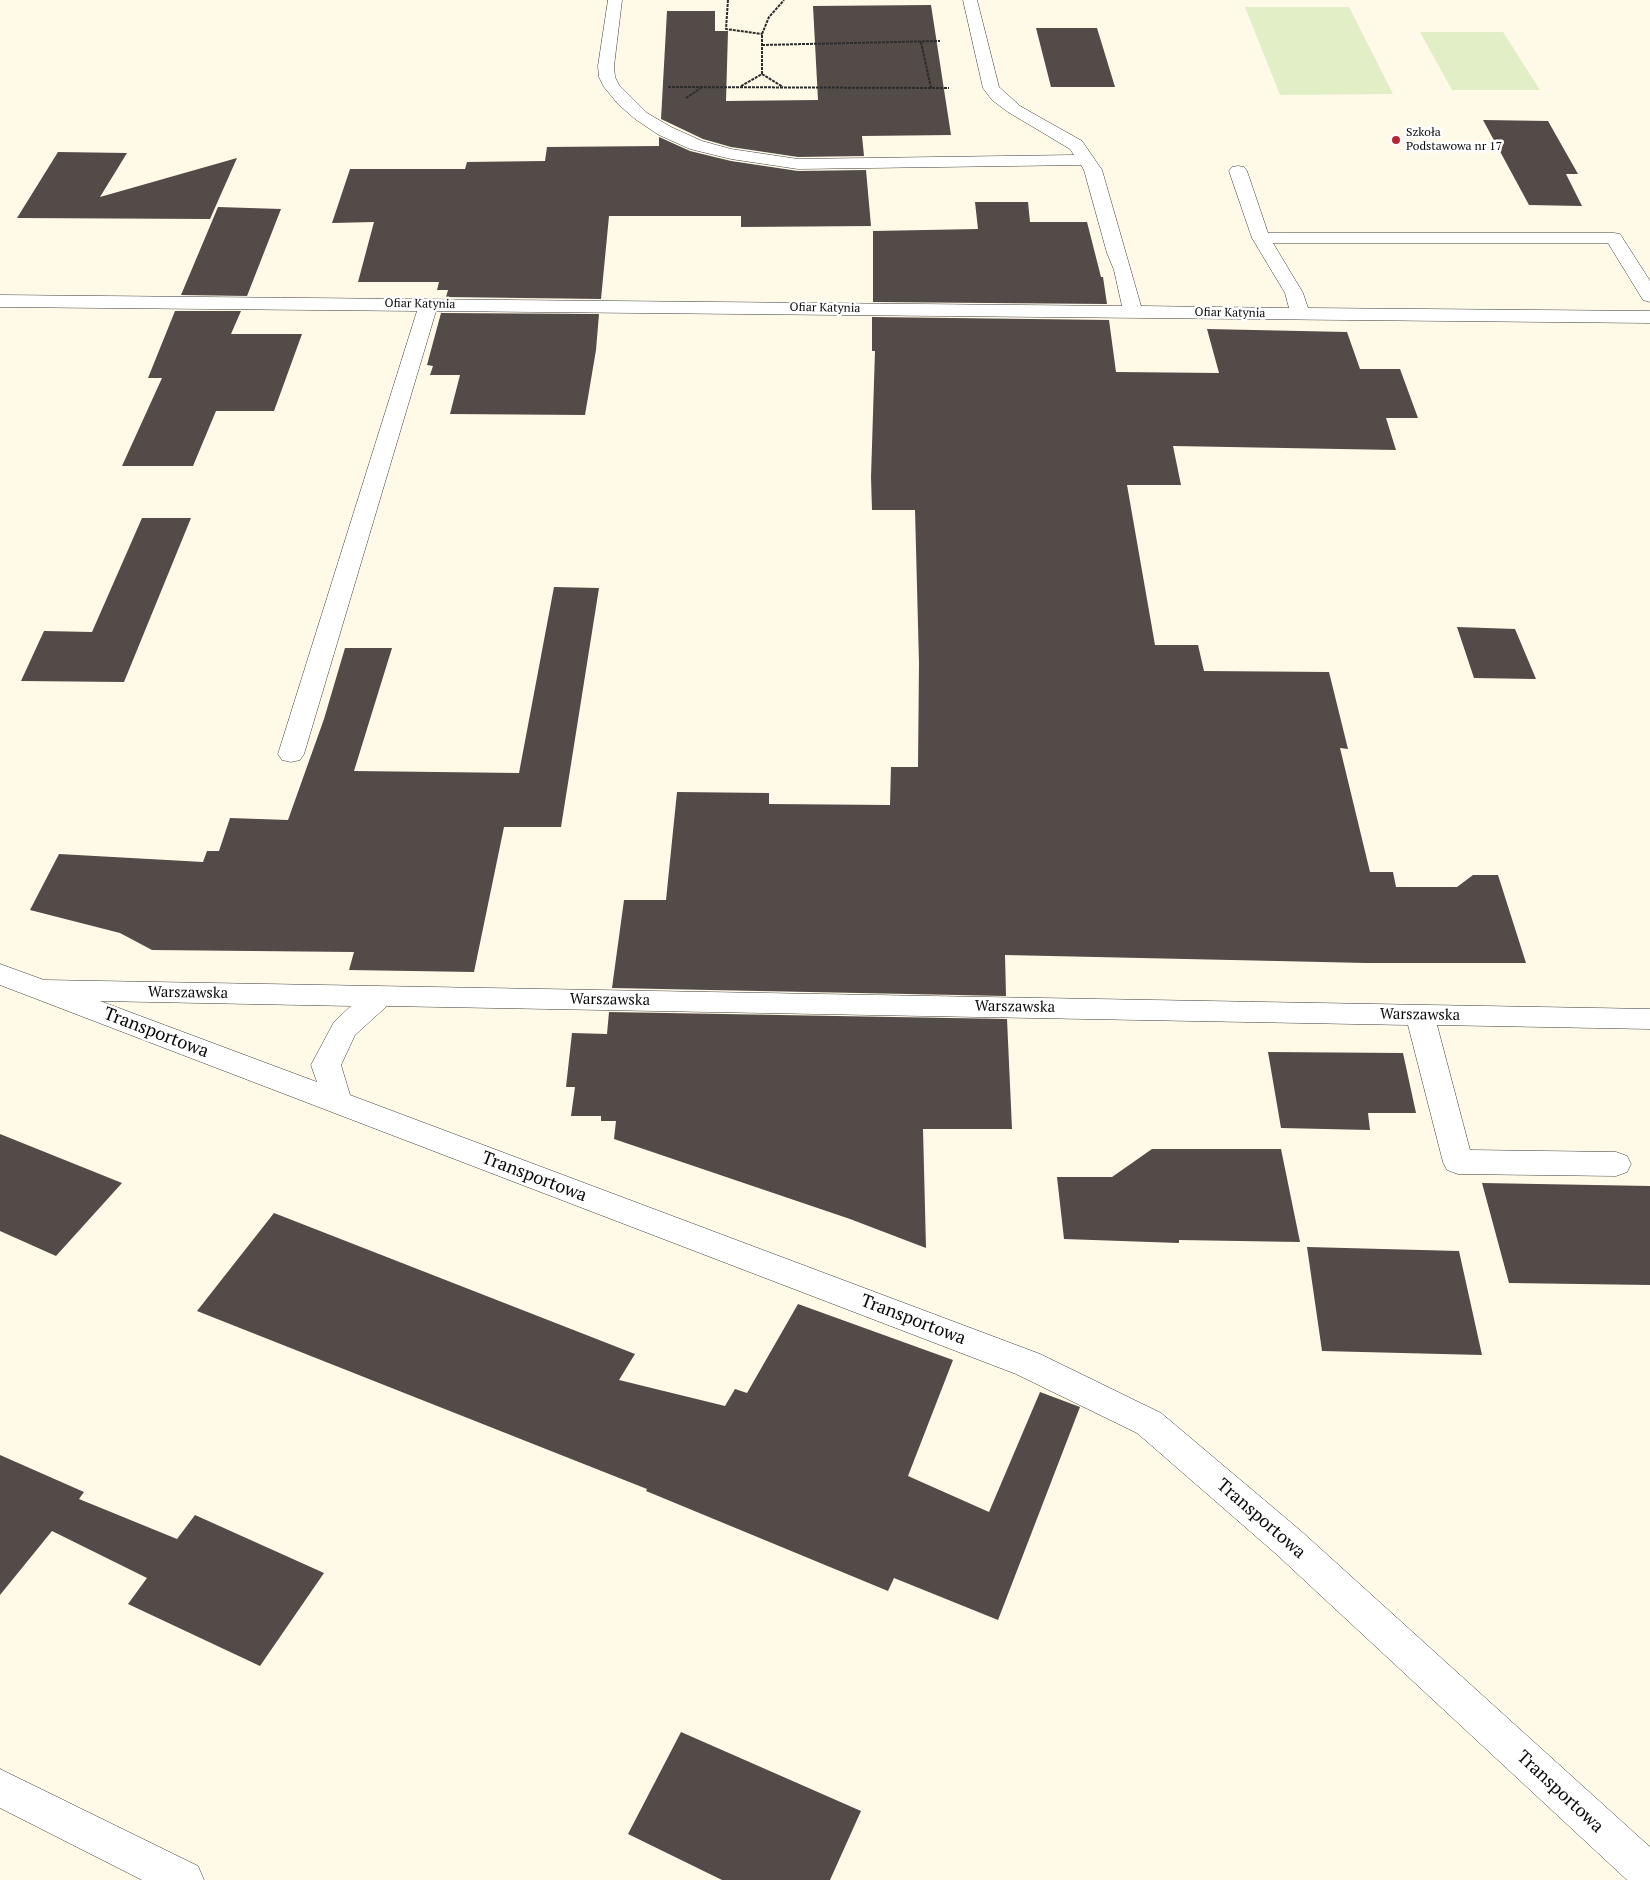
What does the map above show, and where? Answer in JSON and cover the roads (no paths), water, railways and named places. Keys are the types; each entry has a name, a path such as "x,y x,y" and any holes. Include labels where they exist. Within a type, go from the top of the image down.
{"street":[{"path":"615,0 606,66 612,87 641,116 680,138 712,150 772,161 823,164 1086,160"},
{"path":"970,0 978,40 992,88 998,97 1014,110 1076,146 1093,170 1116,253 1124,270 1134,312"},
{"path":"1238,171 1261,238 1294,293 1300,314"},
{"path":"1261,238 1614,238 1650,296"},
{"name":"Ofiar Katynia","path":"0,301 1650,317"},
{"path":"291,754 430,304"},
{"name":"Warszawska","path":"0,974 42,990 1650,1019"},
{"name":"Transportowa","path":"42,990 1028,1364 1149,1423 1288,1542 1650,1874"},
{"path":"337,1102 326,1065 344,1029 380,996"},
{"path":"1420,1015 1458,1162 1616,1164"},
{"path":"0,1788 184,1880"}],"place":[{"name":"Szkoła Podstawowa nr 17","path":"1396,140"}]}
